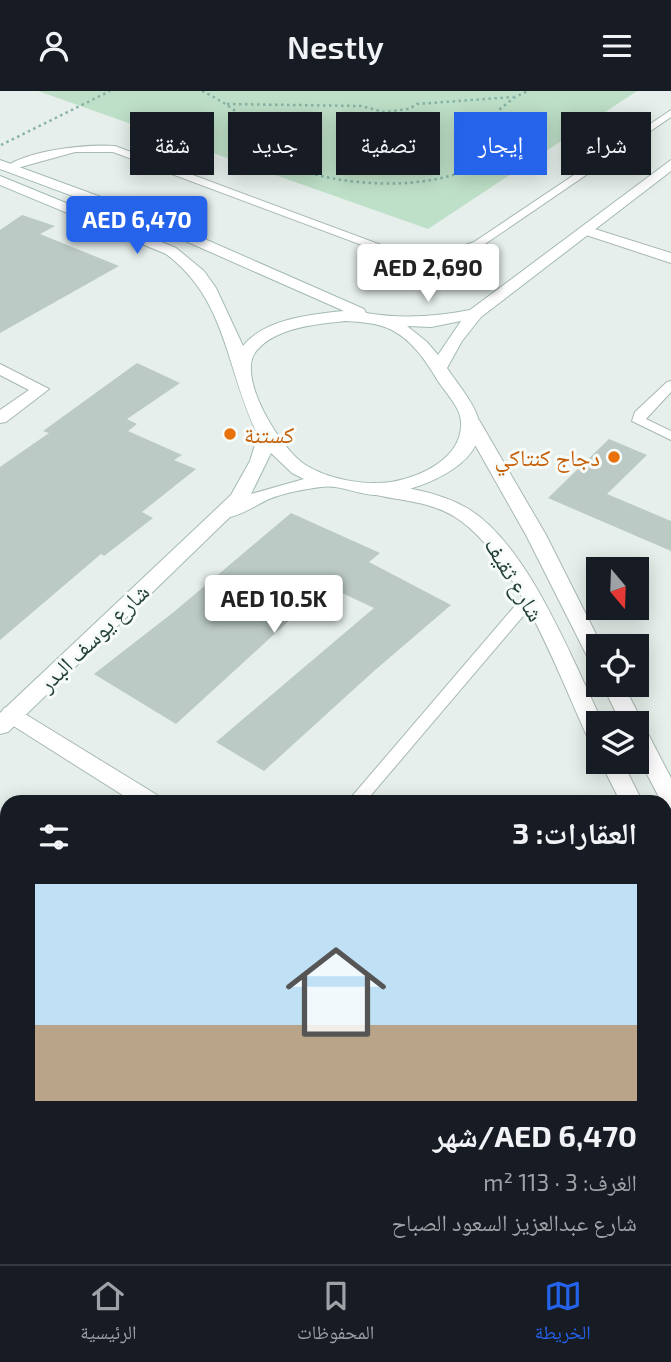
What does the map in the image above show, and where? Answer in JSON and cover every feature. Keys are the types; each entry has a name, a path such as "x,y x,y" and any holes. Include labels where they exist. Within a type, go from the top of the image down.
{"street":[{"path":"439,367 454,339 475,314 671,164"},
{"path":"3,170 145,218 404,329 439,367 470,420 467,442 443,470 415,481 374,489 321,481 307,476 286,460 267,435 247,391 243,366 210,287 189,263 171,251 3,170"},
{"path":"585,230 671,258"},
{"path":"243,366 246,353 254,344 286,327 326,317 374,317 430,322 475,314"},
{"path":"0,369 41,389 0,418"},
{"name":"شارع ثقيف","path":"470,420 536,535 586,634"},
{"name":"شارع يوسف البدر","path":"6,720 238,499 253,478 263,456 267,435"},
{"name":"شارع يوسف البدر","path":"217,519 265,494 321,481"},
{"name":"شارع ثقيف","path":"374,489 431,499 469,517 493,539 530,598 586,712"},
{"path":"6,720 138,795"},
{"path":"649,754 668,786"},
{"path":"618,774 628,795"}],"lane":[{"path":"3,170 65,149 90,146 115,149 374,248 406,258 434,260 462,253 478,244 671,113"},
{"path":"671,385 640,415 639,421 671,436"},
{"path":"361,795 530,598"}],"path":[{"path":"0,146 110,91"},
{"path":"202,91 226,104 250,125 269,153 286,164 306,172 350,182 397,183 442,176 486,157 494,149 499,110 515,97 528,91"},
{"path":"226,104 361,106 384,112 409,109 417,104 515,97"}],"green space":[{"path":"38,91 637,91 605,112 561,112 561,141 547,150 547,112 454,112 454,175 510,175 428,229 275,175 322,175 322,112 228,112 228,158 214,153 214,112 130,112 130,124"}],"building":[{"path":"22,215 55,226 40,234 119,266 0,333 0,230"},
{"path":"137,363 180,383 127,419 137,424 128,431 182,455 174,460 196,469 142,512 153,518 104,556 101,554 0,640 0,467 49,433 43,431"},
{"path":"609,439 647,455 607,494 671,521 671,551 548,498"},
{"path":"291,513 380,553 369,562 451,605 264,771 216,742 374,608 327,586 176,724 94,674 175,611"}],"place":[{"name":"كستنة","path":"230,434"},
{"name":"دجاج كنتاكي","path":"614,457"}]}
